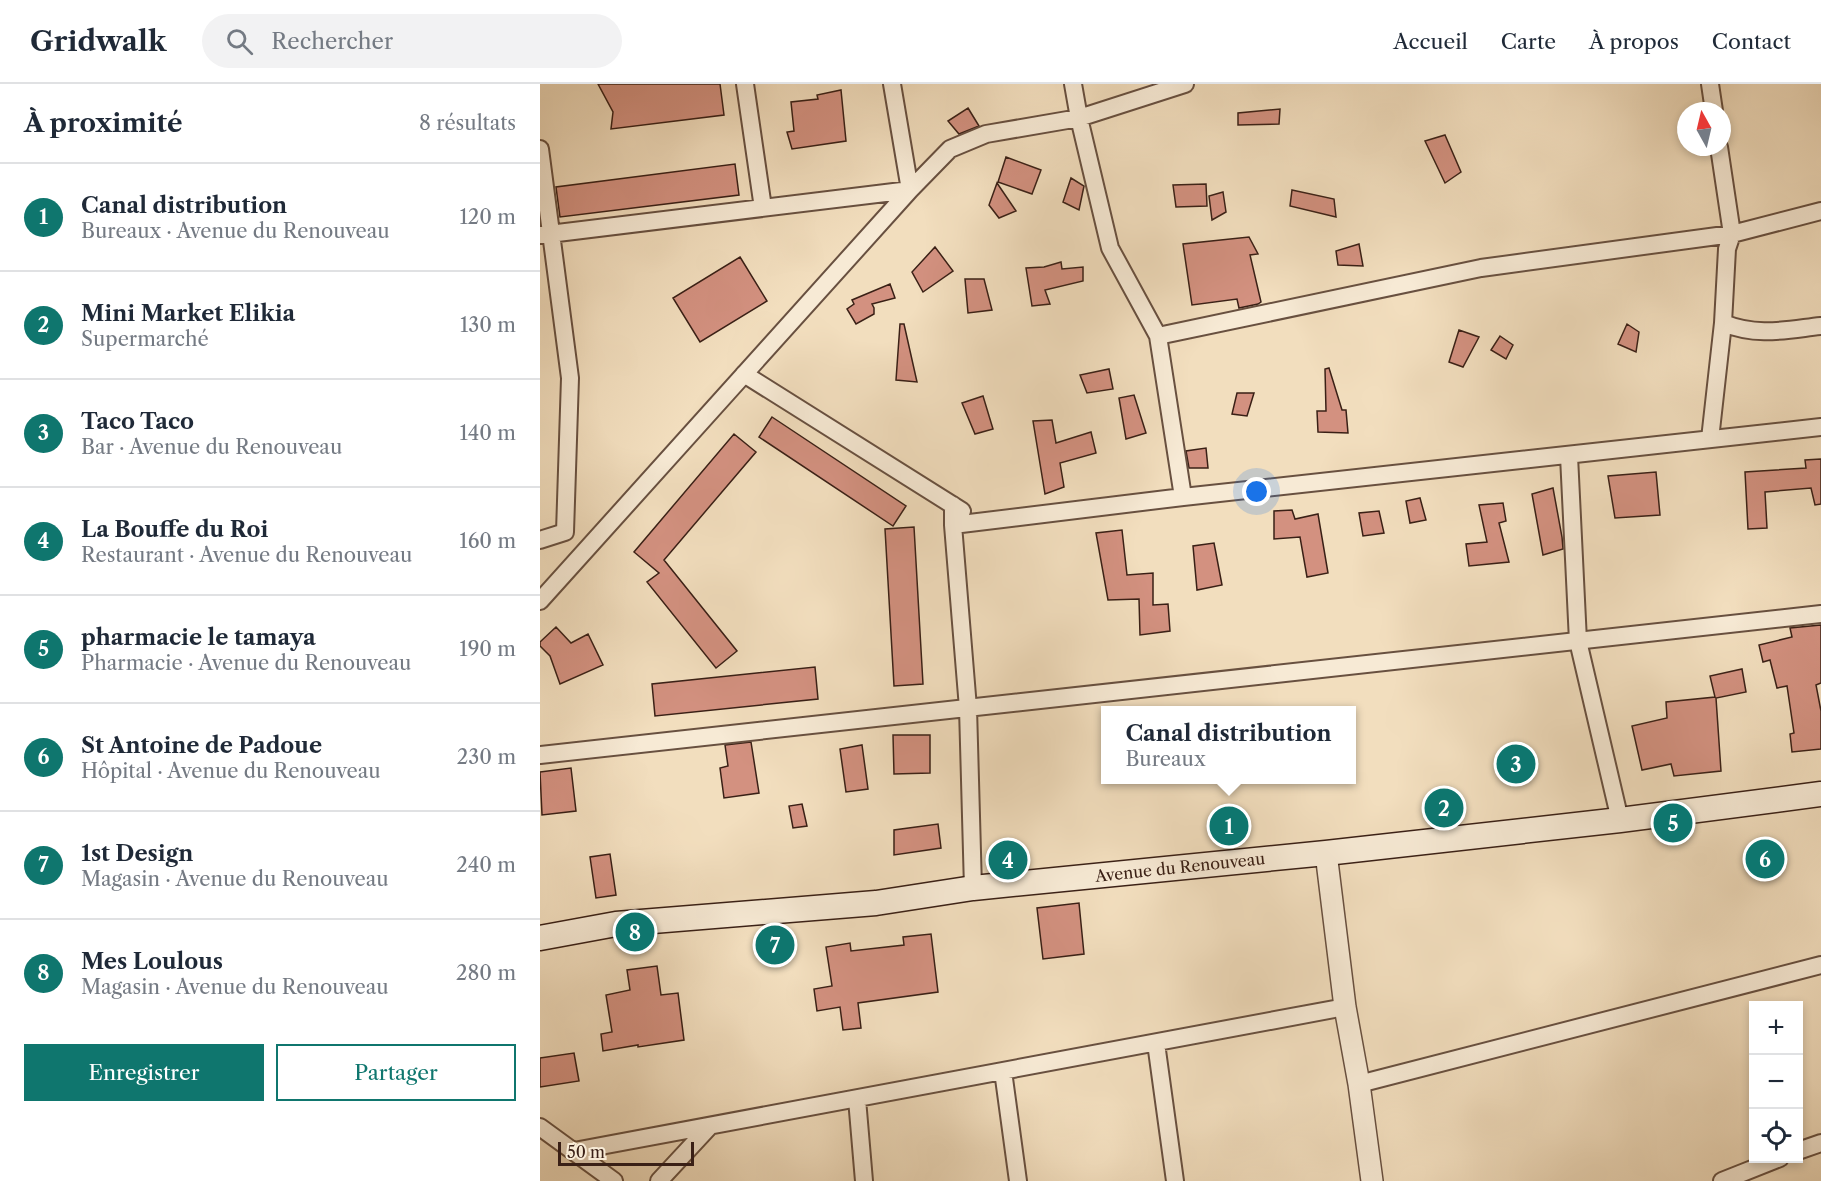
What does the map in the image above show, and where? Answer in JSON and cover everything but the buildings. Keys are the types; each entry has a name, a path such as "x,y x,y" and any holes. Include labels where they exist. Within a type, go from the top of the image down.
{"main road":[{"name":"Avenue du Renouveau","path":"540,938 616,924 876,903 973,888 1620,820 1821,794"}],"street":[{"path":"745,84 762,208"},
{"path":"892,84 910,190"},
{"path":"1073,84 1110,248 1158,336 1183,497"},
{"path":"540,601 910,190 950,149 986,134 1079,118 1185,84"},
{"path":"1710,84 1713,102"},
{"path":"540,149 545,234 570,378 565,532 540,540"},
{"path":"1710,440 1723,323 1727,249 1732,234 1720,156"},
{"path":"545,234 910,190"},
{"path":"1158,336 1481,268 1732,234 1821,211"},
{"path":"1723,323 1751,331 1771,332 1821,326"},
{"path":"744,374 981,522"},
{"path":"953,525 1183,497 1821,427"},
{"path":"1569,456 1578,641 1620,820"},
{"path":"952,505 968,708 973,888"},
{"path":"540,755 1821,614"},
{"path":"1326,852 1345,1007 1359,1084 1372,1181"},
{"path":"1359,1084 1821,965"},
{"path":"574,1151 1345,1007"},
{"path":"1156,1043 1175,1181"},
{"path":"1003,1071 1018,1181"},
{"path":"857,1099 864,1181"},
{"path":"659,1181 710,1126"},
{"path":"540,1127 614,1181"},
{"path":"1803,1149 1821,1143"},
{"path":"1723,1181 1768,1163"}],"place":[{"name":"Taco Taco","path":"1516,764"},
{"name":"Mini Market Elikia","path":"1444,808"},
{"name":"pharmacie le tamaya","path":"1673,823"},
{"name":"Canal distribution","path":"1229,826"},
{"name":"St Antoine de Padoue","path":"1765,859"},
{"name":"La Bouffe du Roi","path":"1008,860"},
{"name":"Mes Loulous","path":"635,932"},
{"name":"1st Design","path":"775,945"}]}
